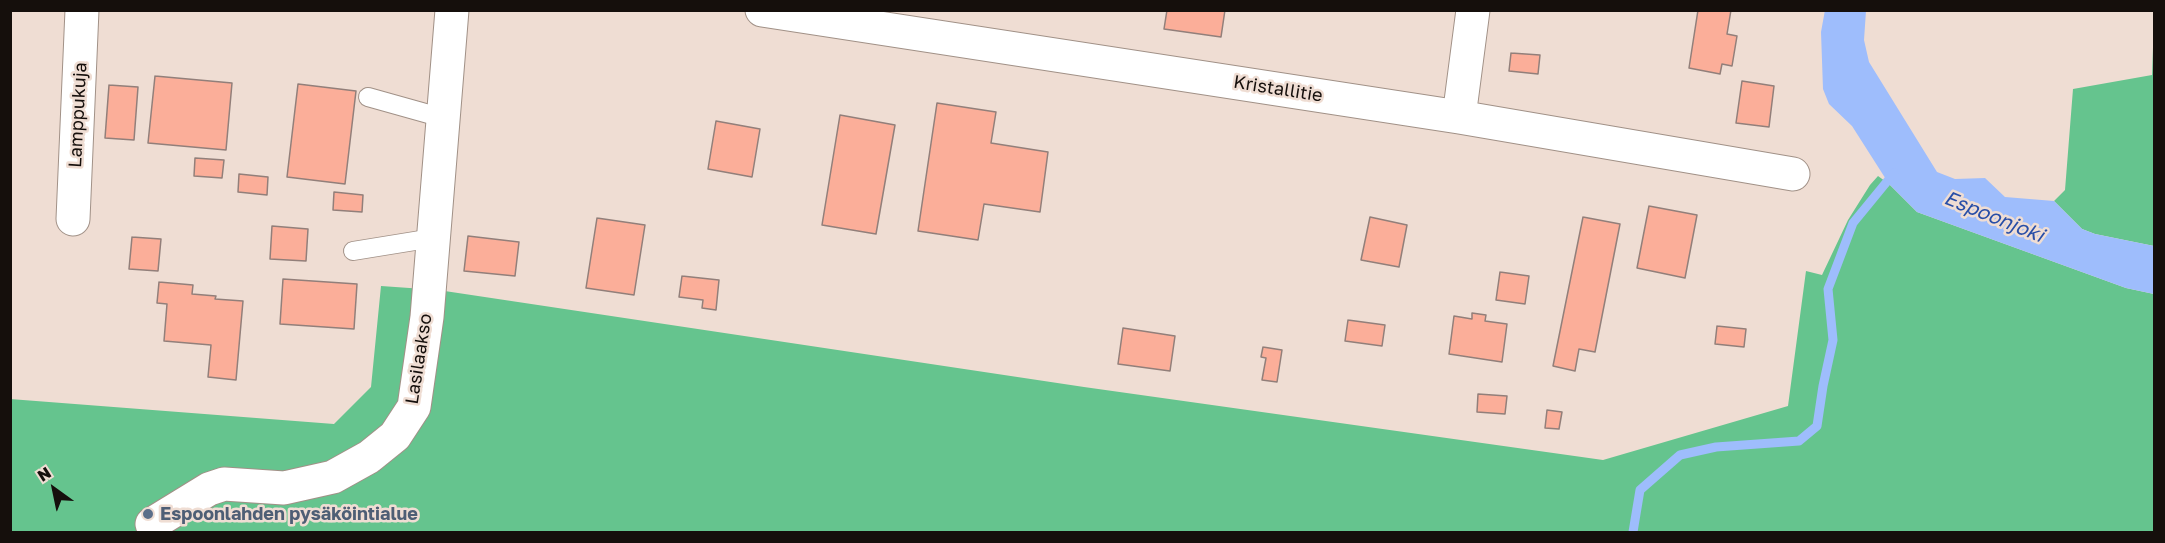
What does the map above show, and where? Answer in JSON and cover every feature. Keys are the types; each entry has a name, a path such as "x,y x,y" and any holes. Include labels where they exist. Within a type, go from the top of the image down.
{"street":[{"name":"Lamppukuja","path":"73,219 82,10"},
{"name":"Lasilaakso","path":"152,524 209,489 224,484 284,488 333,477 369,457 395,436 414,407 427,317 452,10"},
{"name":"Kristallitie","path":"762,10 1459,117 1793,174"},
{"path":"1459,117 1473,10"}],"lane":[{"path":"368,97 443,118"},
{"path":"353,251 433,238"}],"green space":[{"path":"2154,20 2154,246 2095,234 2082,229 2054,201 2065,190 2073,89 2152,75"},
{"path":"1878,176 1917,212 2126,288 2154,294 2154,532 11,532 10,399 334,424 371,387 381,286 438,290 1084,387 1603,460 1788,406 1806,271 1822,275 1848,220"}],"water":[{"name":"Espoonjoki","path":"1825,10 1866,11 1864,40 1869,62 1937,172 1955,179 1985,178 2005,197 2054,201 2082,229 2095,234 2154,246 2154,294 2126,288 1917,212 1889,184 1852,126 1829,104 1823,89 1821,32"}],"building":[{"path":"1167,10 1225,10 1221,37 1164,29"},
{"path":"1698,10 1731,10 1727,34 1737,36 1732,66 1722,64 1720,74 1689,68"},
{"path":"1511,53 1540,55 1538,74 1509,71"},
{"path":"155,76 232,83 226,150 148,143"},
{"path":"1742,81 1774,86 1769,127 1736,123"},
{"path":"298,84 356,91 345,184 287,177"},
{"path":"109,85 138,87 134,140 105,138"},
{"path":"937,103 996,112 991,143 1048,152 1040,212 984,204 978,240 918,231"},
{"path":"840,115 895,125 876,234 822,225"},
{"path":"716,121 760,129 752,177 708,169"},
{"path":"195,158 224,160 222,178 194,176"},
{"path":"239,174 268,177 267,195 238,192"},
{"path":"334,192 363,195 362,212 333,210"},
{"path":"1649,206 1697,215 1685,278 1637,268"},
{"path":"1370,217 1407,225 1399,267 1361,260"},
{"path":"1583,217 1620,224 1595,352 1579,349 1575,371 1553,366"},
{"path":"597,218 645,225 634,295 586,288"},
{"path":"272,226 308,229 306,261 270,259"},
{"path":"468,236 519,242 515,276 464,271"},
{"path":"132,237 161,239 158,271 129,269"},
{"path":"1500,272 1529,276 1525,304 1496,300"},
{"path":"682,276 719,280 716,310 702,308 703,300 679,297"},
{"path":"283,279 357,284 354,329 280,324"},
{"path":"159,282 193,285 192,294 216,296 215,299 243,301 236,380 208,377 211,345 164,341 167,304 157,303"},
{"path":"1472,313 1486,315 1485,321 1507,324 1502,362 1449,354 1454,316 1472,319"},
{"path":"1348,320 1385,325 1382,346 1345,341"},
{"path":"1717,326 1746,329 1744,347 1715,344"},
{"path":"1123,328 1175,336 1170,371 1118,364"},
{"path":"1263,347 1282,350 1277,382 1262,380 1266,358 1261,357"},
{"path":"1478,394 1507,396 1505,414 1477,412"},
{"path":"1547,410 1562,412 1559,429 1545,428"}],"waterway":[{"path":"1633,532 1640,490 1680,455 1716,447 1799,441 1817,426 1833,340 1828,289 1853,223 1894,173"}],"place":[{"name":"Espoonlahden pysäköintialue","path":"148,514"}]}
